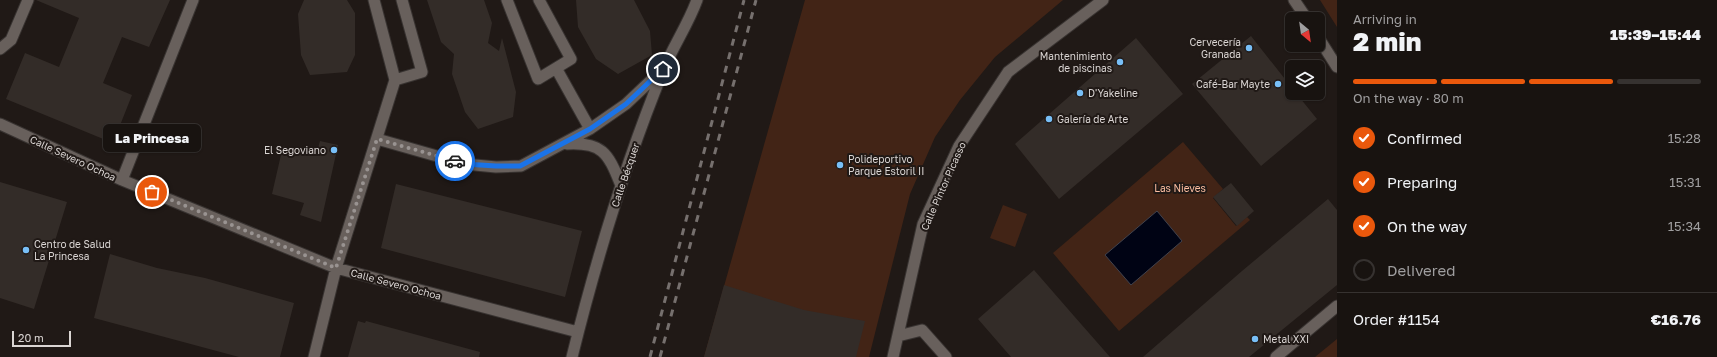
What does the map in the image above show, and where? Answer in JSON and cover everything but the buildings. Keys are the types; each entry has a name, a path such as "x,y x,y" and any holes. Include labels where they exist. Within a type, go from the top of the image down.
{"street":[{"path":"0,50 11,40 28,0"},
{"path":"122,180 193,0"},
{"path":"314,357 336,268 395,80 374,0"},
{"path":"395,80 422,72 402,0"},
{"path":"507,0 538,79 571,59 539,0"},
{"name":"Calle Bécquer","path":"572,357 620,183 663,69 691,17 697,0"},
{"name":"Calle Pintor Picasso","path":"893,357 923,224 959,146 1008,72 1103,0"},
{"path":"1294,0 1302,12"},
{"path":"1325,48 1337,67"},
{"path":"556,68 590,129"},
{"path":"377,139 464,164 520,166 590,129 626,104 663,69"},
{"name":"Calle Severo Ochoa","path":"0,124 122,180 336,268 578,332"},
{"path":"564,144 583,143 599,148 611,162 620,183"},
{"path":"1276,357 1337,306"},
{"path":"898,336 922,330 946,357"}],"green space":[{"name":"Polideportivo Parque Estoril II","path":"805,0 1063,0 995,57 960,100 935,137 910,194 869,357 704,357"},
{"path":"1320,0 1337,0 1337,27"},
{"name":"Las Nieves","path":"1183,142 1223,189 1213,198 1236,226 1247,217 1250,220 1119,331 1053,253"},
{"path":"1003,205 1027,214 1015,247 990,238"},
{"path":"1337,339 1337,357 1315,357"}],"water":[{"path":"1157,211 1182,241 1131,285 1105,255"}],"railway":[{"path":"650,357 744,0"},
{"path":"660,357 756,0"}],"way so far":[{"path":"152,192 336,268 377,139 455,161"}],"place":[{"name":"Cervecería Granada","path":"1249,48"},
{"name":"Mantenimiento de piscinas","path":"1120,62"},
{"name":"Café-Bar Mayte","path":"1278,84"},
{"name":"D'Yakeline","path":"1080,93"},
{"name":"Galería de Arte","path":"1049,119"},
{"name":"El Segoviano","path":"334,150"},
{"name":"Polideportivo Parque Estoril II","path":"840,165"},
{"name":"La Princesa","path":"152,192"},
{"name":"Centro de Salud La Princesa","path":"26,250"},
{"name":"Metal XXI","path":"1255,339"}],"route":[{"path":"455,161 464,164 520,166 590,129 626,104 663,69"}]}
